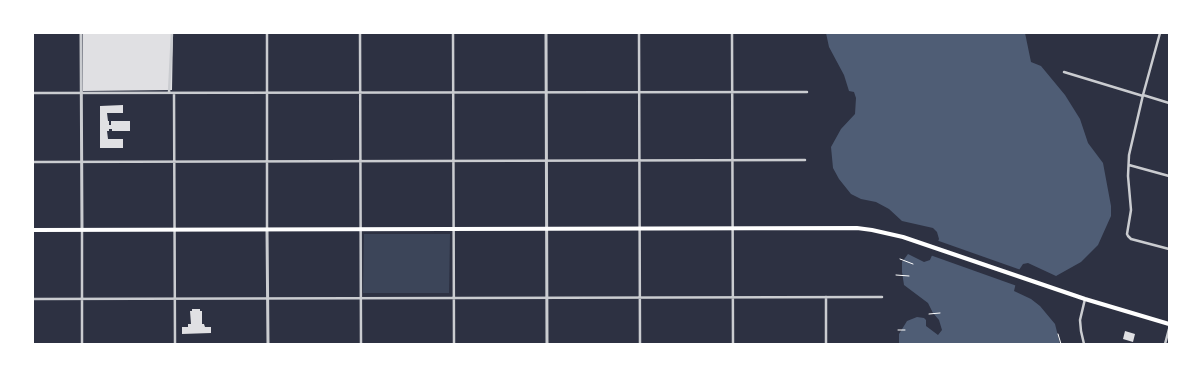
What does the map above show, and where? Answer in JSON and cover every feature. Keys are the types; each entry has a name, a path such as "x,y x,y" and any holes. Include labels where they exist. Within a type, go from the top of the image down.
{"main road":[{"path":"33,230 857,228 889,233 1085,299 1169,324"}],"street":[{"path":"81,33 82,344"},
{"path":"169,93 172,33"},
{"path":"266,33 268,344"},
{"path":"360,33 361,344"},
{"path":"453,33 454,344"},
{"path":"546,33 547,344"},
{"path":"639,33 640,344"},
{"path":"732,33 733,344"},
{"path":"1160,33 1143,95 1129,156 1128,165 1131,210 1128,236 1131,240 1169,249"},
{"path":"1064,72 1169,103"},
{"path":"33,93 807,92"},
{"path":"174,93 175,344"},
{"path":"33,162 805,160"},
{"path":"1128,165 1169,176"},
{"path":"826,297 826,344"},
{"path":"33,299 882,297"},
{"path":"1084,344 1080,320 1085,299"},
{"path":"1165,344 1169,329"}],"path":[{"path":"900,259 913,264"},
{"path":"896,275 909,276"},
{"path":"929,314 940,313"},
{"path":"898,330 905,330"},
{"path":"1058,334 1061,344"}],"shaded area":[{"path":"826,33 1025,33 1031,62 1041,66 1065,95 1080,119 1088,143 1103,163 1111,206 1111,216 1098,245 1081,262 1056,276 1028,263 1023,264 1019,270 1014,291 1031,299 1040,306 1055,324 1060,344 899,344 899,334 907,321 917,317 924,318 926,320 926,326 938,335 942,330 939,320 933,313 928,303 904,285 902,272 902,262 908,254 924,262 930,260 939,239 937,232 933,228 902,221 889,209 876,202 861,199 851,194 839,179 833,168 831,147 841,129 855,114 856,98 854,92 849,91 844,75 829,47"},
{"path":"364,234 450,234 449,293 363,293"}],"pier":[{"path":"936,240 1021,270 1017,286 930,255"}],"building":[{"path":"83,33 173,33 172,90 83,91"},
{"path":"123,105 123,113 107,113 109,125 111,125 111,121 130,121 130,131 112,131 112,129 109,129 109,131 107,131 108,139 123,139 123,148 100,148 100,106"},
{"path":"192,309 200,309 200,311 202,311 202,324 204,324 205,327 211,327 211,333 182,334 182,327 188,327 188,324 191,324 190,311 192,311"},
{"path":"1125,331 1135,334 1133,342 1123,339"}]}
